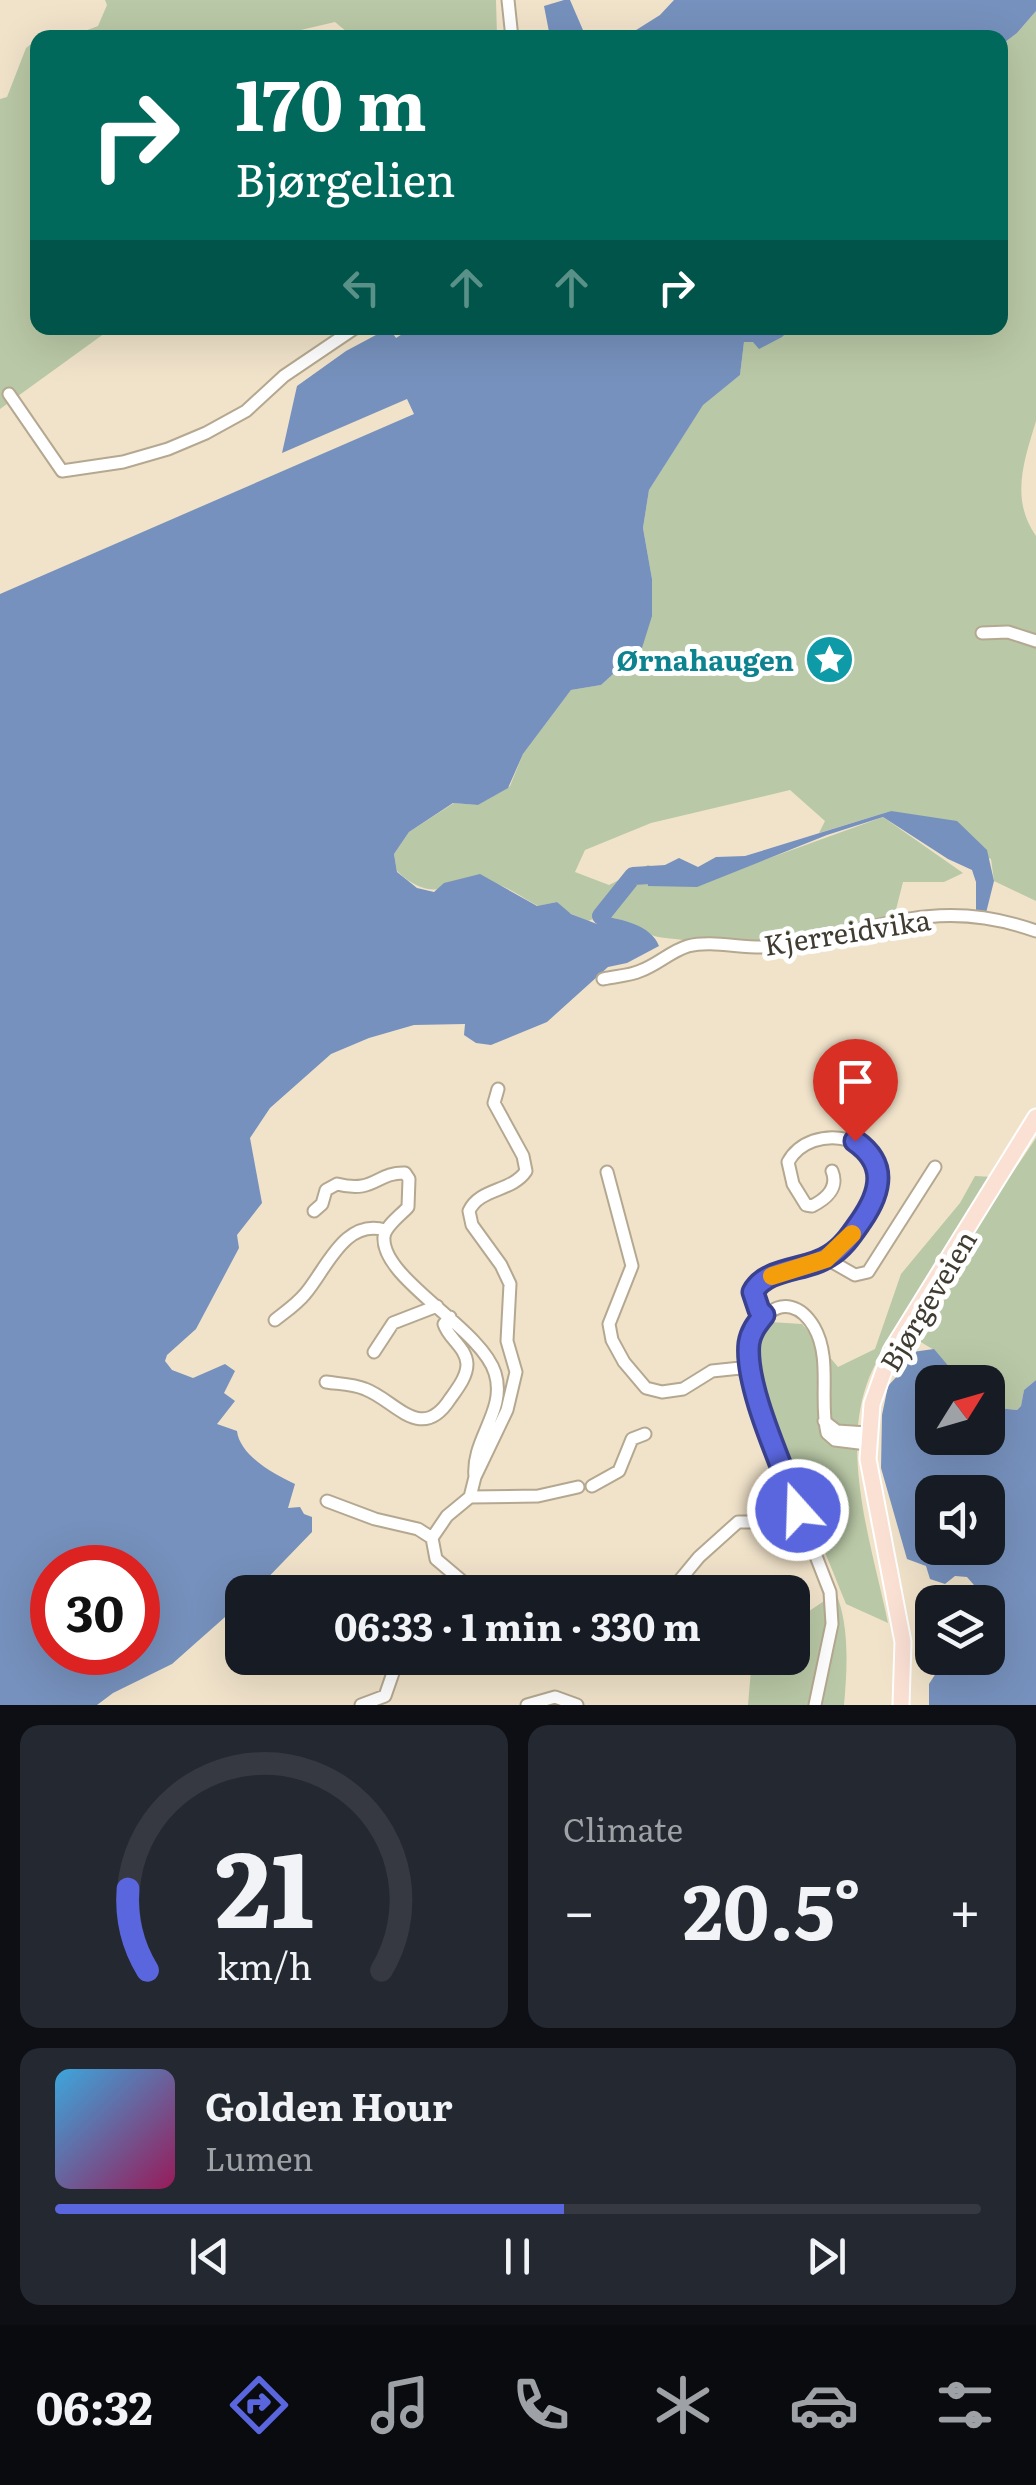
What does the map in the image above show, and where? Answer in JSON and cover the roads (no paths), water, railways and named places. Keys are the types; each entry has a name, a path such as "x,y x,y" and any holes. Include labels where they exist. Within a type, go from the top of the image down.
{"main road":[{"name":"Bjørgeveien","path":"902,1705 903,1642 878,1521 867,1439 872,1404 891,1352 1036,1117"},
{"name":"Bjørgeveien","path":"893,1705 897,1614"}],"street":[{"path":"508,0 511,30"},
{"path":"9,394 62,471 103,466 168,449 246,411 284,376 346,335"},
{"path":"982,632 1008,632 1036,641"},
{"name":"Kjerreidvika","path":"603,978 640,972 692,945 762,947 802,942 931,914 973,915 1036,931"},
{"path":"475,1477 507,1410 516,1372 507,1342 510,1284 472,1225 469,1212 476,1200 518,1182 526,1171 517,1143 494,1103 498,1089"},
{"path":"764,1315 753,1297 756,1285 826,1259 855,1230 875,1200 880,1185 874,1158 863,1146 845,1137 818,1141 800,1149 788,1162 792,1184 803,1202 812,1206 829,1194 832,1171"},
{"path":"826,1259 855,1275 868,1272 935,1167"},
{"path":"606,1172 632,1266 609,1324 612,1340 624,1362 646,1388 662,1392 682,1389 712,1371 750,1367"},
{"path":"314,1211 322,1204 326,1190 337,1184 370,1186 393,1173 405,1173 409,1179 408,1208 385,1230 383,1239 405,1278 450,1317 494,1370 497,1388 492,1418 477,1444 470,1497 447,1516 432,1538 436,1559 455,1575"},
{"path":"275,1320 303,1298 326,1260 340,1246 357,1233 374,1227 385,1230"},
{"path":"374,1352 393,1323 437,1306"},
{"path":"815,1705 827,1658 830,1592 759,1402 750,1367 752,1330 764,1315 775,1308 792,1309 813,1325 823,1355 827,1433 835,1440 867,1439"},
{"path":"326,1382 368,1390 408,1417 428,1419 439,1414 462,1380 466,1364 463,1351 444,1330 450,1317"},
{"path":"592,1486 620,1471 632,1439 645,1434"},
{"path":"470,1497 538,1496 578,1487"},
{"path":"327,1501 375,1519 418,1529 432,1538"},
{"path":"684,1575 738,1522 759,1522 786,1537 805,1530"},
{"path":"361,1705 385,1700 392,1675"},
{"path":"528,1705 555,1698 576,1705"}],"water":[{"path":"570,0 583,30 549,30 544,6"},
{"path":"674,0 1036,0 1036,11 1008,40 1008,30 636,30 660,15"},
{"path":"376,335 396,338 784,335 759,349 753,342 744,342 740,375 703,405 649,490 643,528 652,579 652,616 642,648 601,685 571,690 523,754 508,788 478,805 453,803 409,832 394,854 397,872 417,888 434,892 444,883 480,874 537,906 557,902 571,914 597,924 601,916 634,924 649,933 659,946 627,963 608,967 547,1022 491,1045 476,1043 464,1035 465,1024 414,1025 369,1038 331,1054 270,1108 250,1138 262,1203 237,1235 239,1248 196,1329 165,1361 172,1370 193,1378 225,1364 235,1371 224,1393 235,1401 217,1424 237,1431 251,1456 295,1484 288,1508 300,1507 312,1517 312,1532 270,1575 225,1575 225,1617 160,1670 160,1545 30,1545 30,1675 150,1675 97,1705 0,1705 0,594 414,414 407,399 282,453 297,386"},
{"path":"891,811 957,821 987,850 994,881 986,913 976,911 972,870 883,817 697,887 648,886 647,874 679,858 698,867 716,857 745,856"},
{"path":"934,1349 948,1365 915,1365 915,1455 1005,1455 1005,1409 1017,1410 1024,1390 1036,1380 1036,1705 929,1705 929,1684 935,1675 1005,1675 1005,1585 974,1585 967,1577 955,1576 945,1584 930,1579 923,1565 1005,1565 1005,1475 915,1475 915,1562 907,1559 881,1468 882,1415 888,1386 900,1373 905,1353"}],"waterway":[{"path":"601,916 633,876 666,874"}],"place":[{"name":"Ørnahaugen","path":"829,659"}]}
